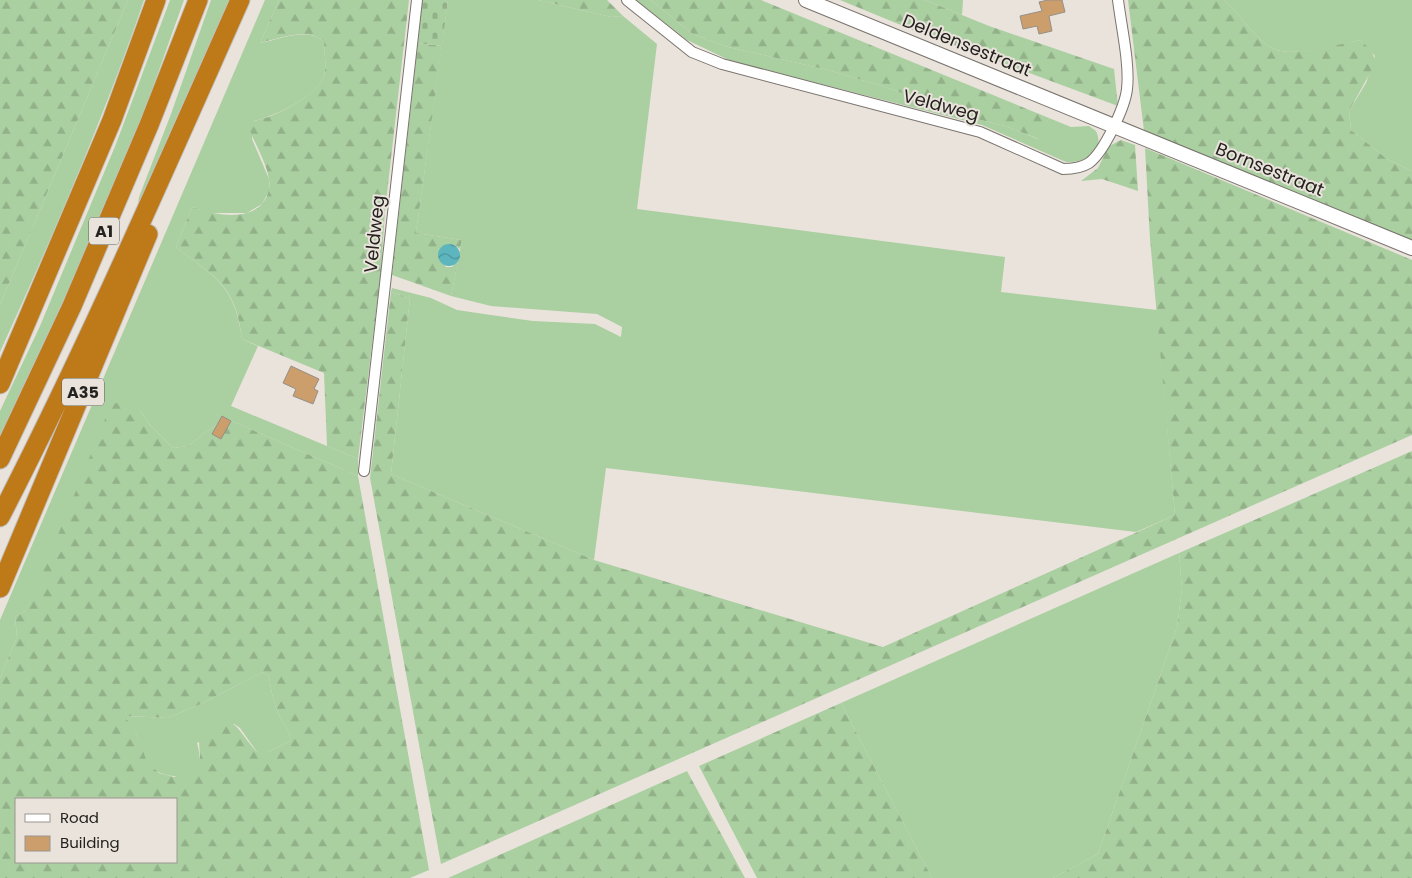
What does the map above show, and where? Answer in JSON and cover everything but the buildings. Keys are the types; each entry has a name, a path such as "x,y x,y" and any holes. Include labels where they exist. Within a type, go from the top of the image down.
{"highway":[{"name":"A1","path":"0,384 112,120 156,0"},
{"name":"A1","path":"0,459 83,279 150,125 198,0"},
{"name":"A35","path":"0,516 26,466 155,191 240,0"},
{"name":"A35","path":"0,588 148,233 155,191"}],"street":[{"name":"Veldweg","path":"364,471 417,0"},
{"name":"Veldweg","path":"627,0 692,52 722,64 980,132 1063,169 1074,169 1088,164 1101,151 1114,125 1127,89 1118,0"},
{"name":"Deldensestraat","path":"806,0 1114,125"},
{"name":"Bornsestraat","path":"1114,125 1412,248"}],"green space":[{"path":"0,0 128,0 0,305"},
{"path":"128,0 144,0 112,89 76,178 0,352 0,305"},
{"path":"170,0 184,0 129,154 101,222 0,440 0,411 40,326 116,144"},
{"path":"211,0 232,0 137,210 139,197 171,114"},
{"path":"265,0 279,0 260,43 301,34 317,37 324,41 324,76 320,84 304,98 283,110 254,121 252,139 269,179 269,191 262,204 247,213 208,213 192,207 176,247 221,284 234,306 242,339 258,346 231,406 358,459 358,476 225,418 188,446 173,448 149,424 140,410 25,611 15,617 17,637 0,678 0,620"},
{"path":"279,0 409,0 385,211 381,271 358,459 327,446 324,373 242,339 234,306 222,284 176,247 192,207 232,215 243,214 260,206 268,193 269,179 248,125 279,112 310,94 324,76 324,41 317,37 301,34 284,36 260,43"},
{"path":"422,0 448,0 442,46 418,43"},
{"path":"448,0 538,0 611,17 623,16 657,44 637,209 1005,257 1001,292 1157,310 1175,515 1136,532 606,468 594,560 391,474 410,298 391,292 392,288 431,298 457,310 533,321 595,324 621,337 622,327 597,314 491,306 451,296 462,240 416,233"},
{"path":"538,0 607,0 623,16 611,17"},
{"path":"636,0 651,0 691,33 724,46 828,70 882,86 965,116 1005,126 1038,139 1049,118 1071,127 1089,126 1096,131 1098,145 1092,155 1080,161 1066,162 982,125 731,61 687,40"},
{"path":"651,0 761,0 1049,118 1039,139 1005,126 965,116 882,86 828,70 724,46 691,33"},
{"path":"840,0 925,0 989,26 1114,69 1118,106 908,28"},
{"path":"925,0 963,0 962,15"},
{"path":"1128,0 1224,0 1260,39 1274,49 1282,51 1303,51 1360,40 1371,50 1376,62 1349,111 1351,130 1387,159 1412,171 1412,241 1144,131"},
{"path":"1224,0 1412,0 1412,171 1387,159 1351,130 1349,111 1366,83 1375,56 1360,40 1303,51 1292,52 1274,49 1260,39"},
{"path":"418,43 442,46 416,233 462,240 460,249 454,245 439,258 446,267 452,267 458,261 451,296 392,275"},
{"path":"1121,140 1135,145 1138,191 1102,179 1081,181 1098,168 1109,146"},
{"path":"1145,148 1412,260 1412,435 441,864 370,478 391,292 410,298 391,474 594,560 883,647 1175,515 1150,239"},
{"path":"112,402 140,410 149,424 173,448 188,446 225,418 358,476 429,870 410,878 0,878 0,678 17,637 15,617 25,611 34,594","holes":["263,672 269,676 272,694 280,718 290,736 290,741 268,752 257,752 238,728 233,724 227,723 199,740 200,757 196,769 174,777 159,773 147,763 140,741 127,719 128,716 168,718 201,704"]},
{"path":"1412,451 1412,878 1053,878 1098,854 1177,627 1182,589 1179,553"},
{"path":"1179,553 1182,589 1177,627 1098,854 1053,878 932,878 841,703"},
{"path":"263,672 269,676 272,694 280,718 290,736 290,741 268,752 257,752 240,728 234,724 197,743 199,763 194,771 188,775 167,775 149,766 145,760 139,740 128,722 127,716 168,718 201,704"},
{"path":"841,703 932,878 757,878 699,766"},
{"path":"687,771 745,878 448,878"}],"water":[{"path":"449,244 457,247 460,255 457,263 449,266 441,263 438,255 441,247"}]}
